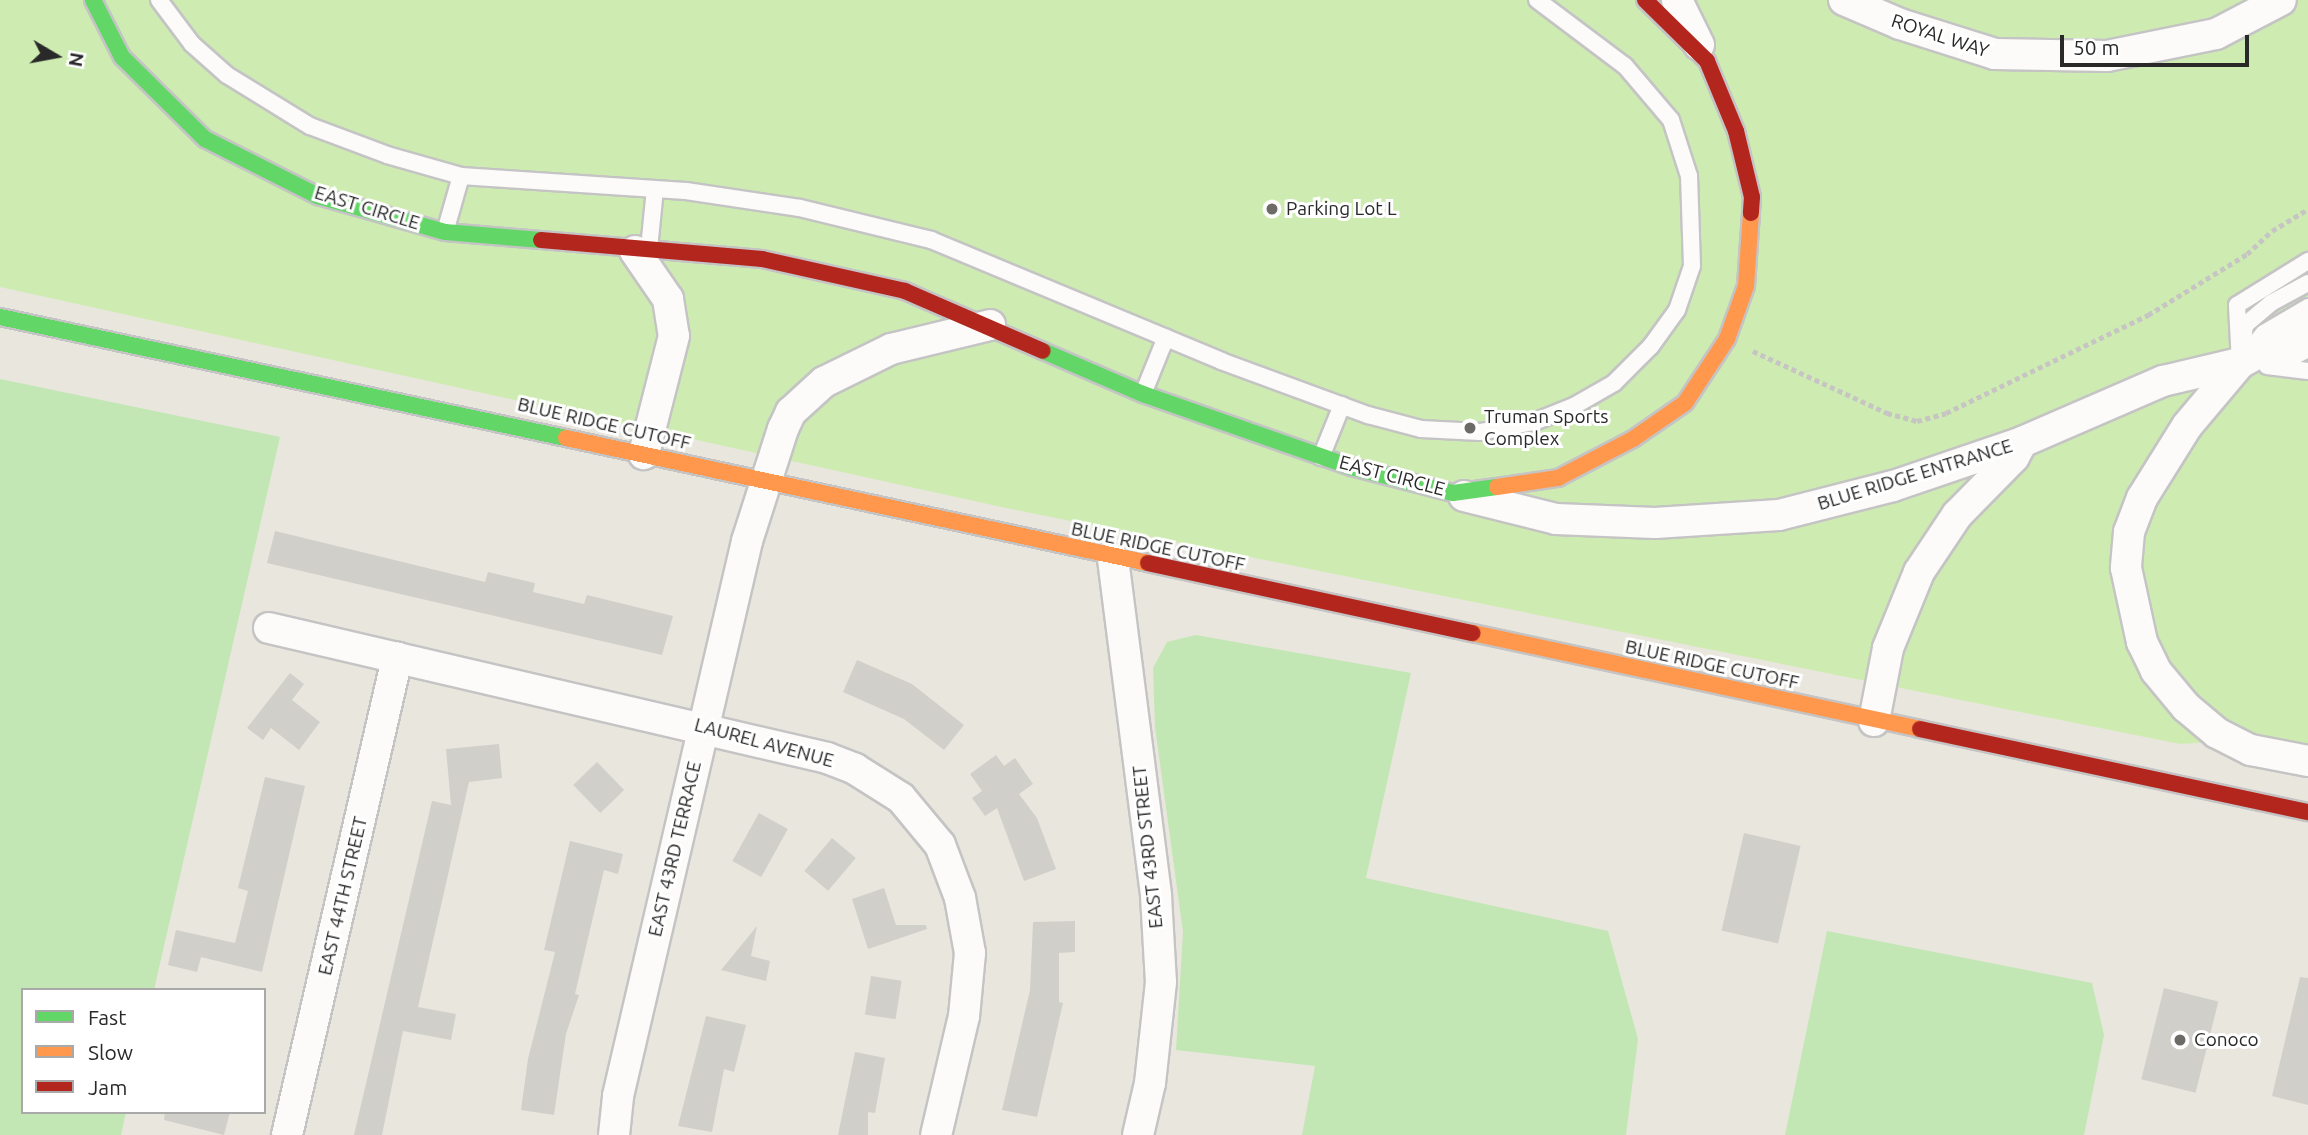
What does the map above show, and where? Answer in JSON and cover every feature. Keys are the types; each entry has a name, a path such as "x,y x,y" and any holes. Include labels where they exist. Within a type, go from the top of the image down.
{"main road":[{"name":"EAST CIRCLE","path":"93,0 122,57 205,139 318,196 446,232 642,252 775,262 905,291 990,325 1143,394 1321,457 1453,493 1558,478 1633,439 1685,403 1727,339 1746,286 1752,197 1736,131 1707,61 1645,0"},
{"name":"BLUE RIDGE CUTOFF","path":"0,317 644,454 1113,559 2308,812"}],"street":[{"name":"EAST CIRCLE","path":"1677,0 1707,61"},
{"name":"ROYAL WAY","path":"1844,0 1900,24 1995,54 2107,56 2216,34 2281,0"},
{"path":"642,252 668,299 674,336 644,454"},
{"path":"765,483 791,412 824,382 891,349 990,325"},
{"path":"2308,326 2240,363 2165,456 2129,532 2126,568 2132,612 2156,671 2186,708 2217,733 2251,750 2308,761"},
{"name":"BLUE RIDGE ENTRANCE","path":"1453,493 1556,519 1655,523 1779,515 1893,486 2022,442 2163,381 2240,363"},
{"path":"1874,721 1888,648 1919,572 1957,516 2014,457 2022,442"},
{"name":"EAST 43RD TERRACE","path":"614,1135 618,1096 704,727 765,483"},
{"name":"EAST 43RD STREET","path":"1113,559 1156,896 1161,982 1150,1083 1138,1135"},
{"name":"LAUREL AVENUE","path":"269,628 704,727 855,769 901,798 940,845 960,898 970,953 964,1016 936,1135"},
{"name":"EAST 44TH STREET","path":"287,1135 397,657"}],"lane":[{"path":"159,0 192,44 227,75 300,120 387,155 461,176 655,189 800,208 931,240 1166,337 1342,405 1421,429 1480,432 1534,422 1574,406 1614,383 1651,346 1678,310 1692,267 1694,223 1689,177 1676,132 1660,103 1625,66 1537,0"},
{"path":"446,232 461,176"},
{"path":"642,252 655,189"},
{"path":"2240,363 2237,305 2308,261"},
{"path":"2240,363 2245,325 2271,303 2308,283"},
{"path":"2240,363 2264,333 2308,307"},
{"path":"1143,394 1166,337"},
{"path":"2240,363 2295,356 2308,349"},
{"path":"2240,363 2308,370"},
{"path":"1321,457 1342,405"}],"path":[{"path":"1727,339 1887,413 1917,421 1946,413 2148,315 2247,254 2272,231 2308,209"}],"green space":[{"name":"Truman Sports Complex","path":"0,0 2308,0 2308,745 2272,738 2180,744 1006,508 0,287"},
{"path":"0,379 280,437 154,988 21,988 21,1114 126,1114 121,1135 0,1135"},
{"path":"1196,635 1411,673 1366,878 1608,931 1638,1039 1626,1135 1302,1135 1315,1066 1176,1050 1183,932 1155,727 1153,668 1167,642"},
{"path":"1827,931 2092,983 2104,1035 2084,1135 1785,1135"}],"building":[{"path":"275,531 485,582 488,572 535,583 533,592 584,604 587,595 673,616 662,655 267,563"},
{"path":"857,660 912,684 964,725 944,750 904,719 843,692"},
{"path":"290,673 304,684 292,700 320,722 299,750 271,728 263,740 247,728"},
{"path":"499,744 502,778 469,782 418,1007 456,1014 451,1040 403,1031 382,1135 354,1135 432,801 451,805 446,749"},
{"path":"996,755 1004,766 1015,758 1033,784 1019,794 1037,818 1056,869 1024,881 997,808 985,816 972,798 982,791 970,774"},
{"path":"597,762 624,790 600,813 573,785"},
{"path":"265,777 305,786 262,972 201,957 197,972 168,965 176,930 235,943 248,891 238,888"},
{"path":"759,813 788,829 761,877 732,861"},
{"path":"1744,833 1801,846 1778,943 1722,930"},
{"path":"832,838 856,858 828,891 804,871"},
{"path":"570,841 623,854 618,874 604,870 575,994 579,995 566,1034 554,1115 521,1110 528,1059 555,952 544,950"},
{"path":"884,888 896,925 926,925 927,929 868,949 852,899"},
{"path":"1075,921 1075,952 1059,953 1059,1002 1063,1003 1037,1117 1002,1110 1030,990 1033,922"},
{"path":"757,926 751,956 770,961 766,981 721,970"},
{"path":"871,976 902,981 896,1019 865,1015"},
{"path":"2300,977 2308,978 2308,1105 2272,1096"},
{"name":"Conoco","path":"2164,988 2218,1002 2196,1093 2141,1079"},
{"path":"706,1016 746,1025 734,1072 724,1069 712,1132 678,1126"},
{"path":"855,1052 885,1058 875,1113 868,1112 868,1135 838,1135"},
{"path":"165,1114 229,1114 224,1135 164,1120"}],"traffic: fast":[{"path":"93,0 122,57 205,139 318,196 445,232 541,240"},
{"path":"0,317 566,438"},
{"path":"1043,351 1143,394 1351,467 1453,493 1497,487"}],"traffic: slow":[{"path":"1497,487 1558,478 1633,439 1685,403 1727,339 1746,286 1751,213"},
{"path":"566,438 1148,563"},
{"path":"1473,633 1920,729"}],"traffic: jam":[{"path":"1645,0 1707,61 1736,131 1752,197 1751,213"},
{"path":"541,240 762,259 905,291 1043,351"},
{"path":"1148,563 1473,633"},
{"path":"1920,729 2308,812"}],"place":[{"name":"Parking Lot L","path":"1272,209"},
{"name":"Truman Sports Complex","path":"1470,428"},
{"name":"Conoco","path":"2180,1040"}]}
